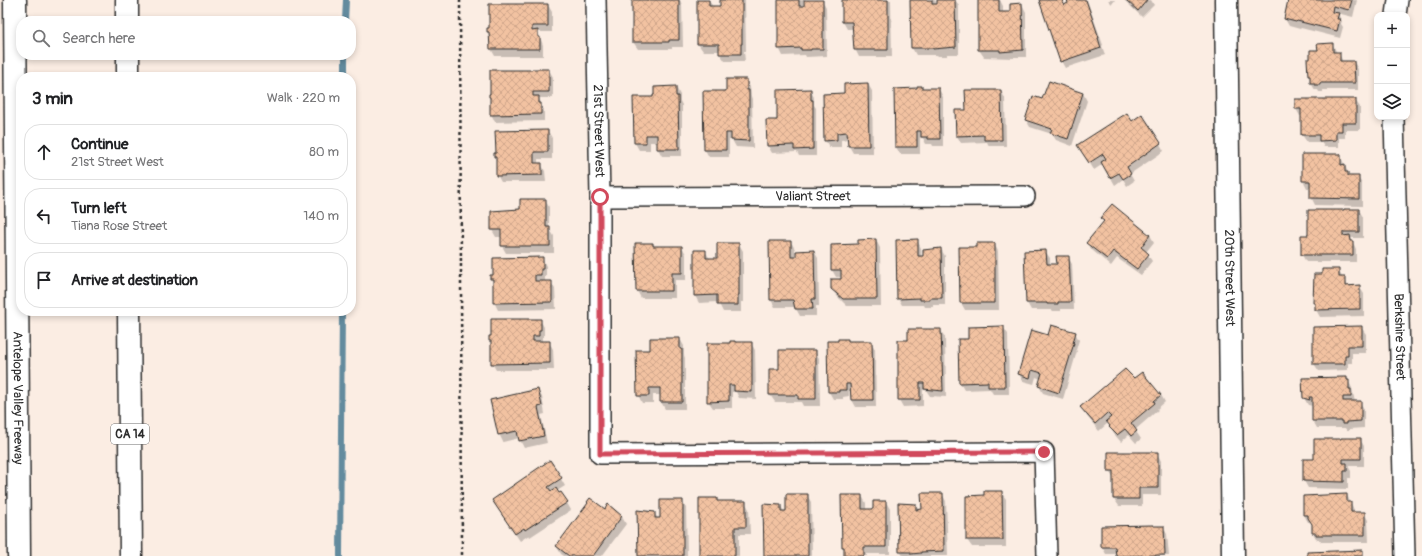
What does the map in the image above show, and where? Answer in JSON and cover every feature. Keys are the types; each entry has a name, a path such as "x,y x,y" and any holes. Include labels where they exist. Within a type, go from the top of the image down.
{"main road":[{"name":"Antelope Valley Freeway","path":"15,0 16,139"},
{"path":"127,0 128,16"},
{"name":"20th Street West","path":"1226,0 1233,556"},
{"path":"128,60 128,72"},
{"name":"Antelope Valley Freeway","path":"17,316 19,556"},
{"name":"CA 14","path":"129,316 130,556"}],"street":[{"name":"21st Street West","path":"596,0 600,197 600,454 1044,452 1047,556"},
{"path":"1396,12 1398,0"},
{"name":"Berkshire Street","path":"1394,120 1405,556"},
{"name":"Valiant Street","path":"600,197 1025,196"}],"path":[{"path":"460,0 462,556"}],"building":[{"path":"632,0 679,0 679,40 669,40 669,42 632,42"},
{"path":"697,0 709,0 709,6 720,6 720,0 742,0 741,54 719,54 719,44 697,44"},
{"path":"778,0 799,0 799,6 804,6 804,0 823,0 823,49 778,49"},
{"path":"842,0 888,0 888,50 854,50 852,22 842,22"},
{"path":"910,0 932,0 932,4 937,4 937,0 955,0 956,47 933,49 911,48"},
{"path":"978,0 999,0 999,12 1010,12 1010,4 1022,3 1023,50 1000,52 1000,50 978,50"},
{"path":"1039,0 1062,0 1064,5 1068,3 1067,0 1086,0 1101,48 1060,62"},
{"path":"1126,0 1147,0 1138,11"},
{"path":"1288,0 1352,0 1349,10 1333,6 1332,12 1339,13 1337,19 1340,19 1337,31 1284,19"},
{"path":"489,4 548,4 548,26 532,26 532,31 538,30 538,37 540,37 540,49 490,49 489,32 487,32 487,28 489,28"},
{"path":"1333,43 1333,52 1340,52 1340,61 1354,61 1355,83 1320,83 1320,85 1314,85 1314,83 1310,83 1307,59 1310,59 1310,50 1318,50 1317,44"},
{"path":"549,69 549,92 533,92 533,96 539,96 539,103 541,103 541,114 490,115 490,70"},
{"path":"726,79 747,79 747,90 749,90 749,141 731,140 731,133 726,133 726,150 704,150 703,91 726,91"},
{"path":"1049,81 1083,93 1068,139 1050,133 1052,129 1025,120 1033,96 1042,99"},
{"path":"868,83 869,146 848,146 847,132 837,133 837,140 824,141 823,94 844,93 844,84"},
{"path":"676,86 676,96 678,96 679,149 657,149 657,135 646,135 646,143 634,143 633,97 653,97 654,87"},
{"path":"917,86 922,86 922,88 939,88 940,139 928,139 928,137 921,137 921,131 917,131 917,147 895,147 894,89 917,88"},
{"path":"811,89 811,100 813,100 813,149 794,150 794,145 767,146 766,120 777,120 777,90"},
{"path":"965,90 1001,90 1002,140 984,140 984,135 956,136 955,110 966,110"},
{"path":"1295,99 1356,99 1356,123 1342,123 1342,131 1336,131 1336,140 1319,141 1319,135 1301,135 1301,109 1295,109"},
{"path":"1127,113 1132,121 1142,114 1161,143 1127,167 1131,174 1123,179 1119,173 1110,178 1101,162 1106,159 1103,154 1089,163 1077,145"},
{"path":"548,130 548,152 534,152 534,163 542,163 542,175 496,176 496,157 494,157 494,153 496,153 495,131"},
{"path":"1302,154 1341,154 1341,165 1345,164 1345,172 1348,172 1348,176 1359,176 1359,199 1310,198 1310,181 1302,181"},
{"path":"520,199 546,199 546,227 550,227 550,246 501,246 501,230 491,230 491,211 520,209"},
{"path":"1112,204 1150,235 1141,247 1149,254 1137,269 1113,251 1107,259 1086,243 1104,221 1100,218"},
{"path":"1359,209 1359,232 1343,232 1343,236 1350,235 1351,241 1353,241 1353,255 1301,255 1301,235 1308,235 1308,210"},
{"path":"876,239 877,299 843,299 831,289 831,279 841,279 841,270 831,270 831,245 858,244 858,240"},
{"path":"918,239 918,256 923,256 923,250 941,248 942,298 930,298 930,300 920,300 920,298 897,299 896,240"},
{"path":"769,241 791,241 791,257 796,257 796,251 814,250 815,299 812,299 813,309 795,309 793,300 770,300"},
{"path":"635,243 653,243 653,246 682,246 682,273 672,273 672,291 636,291"},
{"path":"717,243 739,243 738,305 717,305 717,295 694,296 694,250 706,250 706,258 717,258"},
{"path":"976,243 995,243 995,303 960,303 959,247 976,247"},
{"path":"1046,250 1047,264 1057,264 1056,256 1069,256 1071,302 1058,302 1058,304 1026,303 1024,251"},
{"path":"543,257 543,269 541,269 541,275 535,275 535,281 552,281 552,302 493,303 493,279 490,279 490,275 493,275 493,258"},
{"path":"1322,269 1339,269 1339,277 1345,277 1345,286 1360,285 1360,309 1315,310 1315,303 1313,303 1314,274 1322,274"},
{"path":"491,319 541,319 541,330 539,330 539,336 533,336 533,341 550,341 550,363 491,364 491,341 489,341 489,336 491,336"},
{"path":"1051,325 1076,332 1059,393 1038,386 1042,373 1032,370 1030,378 1018,374 1031,330 1048,335"},
{"path":"1004,326 1005,387 988,387 988,382 959,383 958,339 968,339 968,327"},
{"path":"1362,326 1362,346 1348,346 1348,356 1345,356 1345,364 1313,364 1313,327"},
{"path":"908,329 941,329 943,391 924,389 924,383 920,383 920,400 898,400 898,340 908,340"},
{"path":"650,338 680,338 680,349 682,349 682,402 660,402 660,388 649,388 649,396 637,396 636,350 650,350"},
{"path":"838,339 848,339 848,341 872,341 873,400 851,400 850,384 846,384 846,390 839,390 839,392 828,392 827,341 838,341"},
{"path":"730,341 752,342 752,392 734,391 734,385 729,385 729,401 707,402 707,343 730,343"},
{"path":"779,350 816,350 816,399 798,399 798,395 769,395 769,369 779,369"},
{"path":"1125,369 1134,378 1142,372 1161,395 1154,401 1155,403 1131,423 1137,431 1131,436 1125,429 1117,435 1109,427 1110,426 1106,421 1111,417 1107,413 1095,424 1080,407"},
{"path":"1347,377 1347,380 1349,380 1349,389 1351,389 1351,397 1343,397 1343,401 1361,401 1361,421 1346,422 1346,424 1342,424 1342,421 1312,421 1312,397 1309,397 1310,400 1303,398 1302,378"},
{"path":"538,389 542,406 538,407 544,436 519,441 517,431 498,435 490,400"},
{"path":"1361,438 1361,459 1343,459 1343,463 1347,463 1347,471 1344,471 1344,482 1303,481 1303,459 1314,459 1314,439"},
{"path":"1108,452 1158,452 1158,488 1139,488 1139,499 1113,499 1113,471 1108,471"},
{"path":"550,460 562,478 548,487 551,491 556,488 568,502 525,530 524,528 515,534 492,500"},
{"path":"984,491 1002,491 1003,540 966,540 966,496 984,495"},
{"path":"921,493 943,493 944,551 911,554 911,552 899,552 898,503 916,504 916,510 922,509"},
{"path":"786,494 808,494 808,556 764,556 763,504 781,505 781,511 786,511"},
{"path":"1347,494 1347,502 1351,502 1351,512 1365,512 1365,535 1316,535 1316,533 1312,533 1312,524 1308,518 1308,515 1303,515 1303,496"},
{"path":"841,495 862,495 862,509 873,509 873,501 886,501 886,547 864,547 864,556 844,556 844,547 842,547"},
{"path":"590,498 605,509 608,504 622,516 593,556 569,556 556,546 588,503 587,502"},
{"path":"699,498 717,498 717,501 746,501 746,527 735,527 735,556 699,556"},
{"path":"660,500 683,500 683,556 638,556 637,510 655,512 655,518 660,518"},
{"path":"1101,526 1164,526 1165,555 1116,556 1115,547 1101,547"},
{"path":"1363,550 1363,556 1307,556 1307,552"}],"waterway":[{"path":"345,16 346,0"},
{"path":"345,60 345,72"},
{"path":"340,556 342,316"}],"route":[{"path":"600,197 600,454 1044,452"}]}
